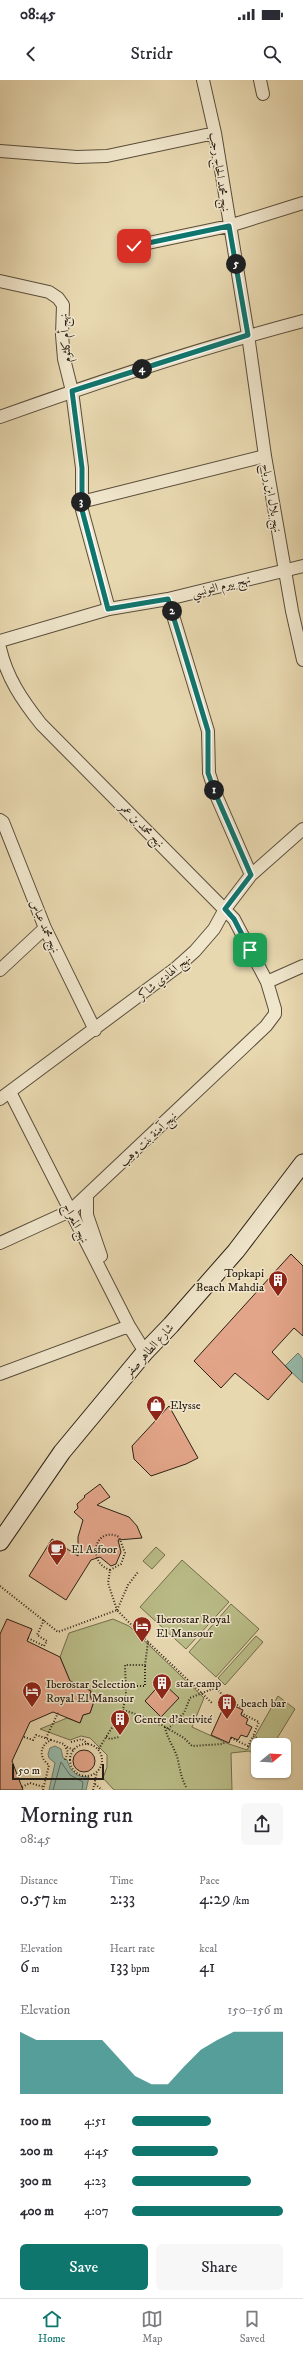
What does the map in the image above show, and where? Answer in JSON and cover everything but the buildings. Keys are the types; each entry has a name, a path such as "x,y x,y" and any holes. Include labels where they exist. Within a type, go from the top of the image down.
{"main road":[{"name":"شارع الطاهر صفر","path":"0,1542 45,1476 145,1352 171,1325 236,1251 303,1163"}],"street":[{"name":"نهج محمد الحاج رجب","path":"203,80 215,132 229,226 248,335"},
{"path":"260,80 263,94"},
{"path":"0,151 77,157 107,156 215,132"},
{"path":"134,246 229,226 303,203"},
{"name":"نهج أم كلثوم","path":"0,281 49,292 58,298 63,306 62,335 64,359 72,391 82,468 81,502 85,524 108,609"},
{"path":"0,417 72,391 248,335 303,321"},
{"name":"نهج بلال ابن رباح","path":"248,335 265,456 285,570 303,660"},
{"path":"81,502 265,456"},
{"name":"نهج بيرم التونسي","path":"0,641 108,609 168,599 303,566"},
{"path":"168,599 208,731 208,773 251,875"},
{"name":"نهج محمد بن عمر","path":"0,648 11,680 22,700 41,724 234,919 266,982 275,1008"},
{"name":"نهج محمد عباس","path":"0,820 3,822 45,928 95,1030"},
{"name":"نهج الهادي شاكر","path":"5,1096 148,991 195,951 214,929 225,909 251,875 303,829"},
{"path":"0,970 45,928"},
{"path":"266,982 303,966"},
{"name":"نهج آمنة بنت وهب","path":"0,1243 70,1211 266,1026 274,1014 275,1008"},
{"name":"نهج المعراج","path":"5,1096 70,1211 129,1326 145,1352"},
{"path":"87,1196 87,1215 115,1299"},
{"path":"0,1374 129,1326"}],"path":[{"path":"107,1535 115,1535 119,1537 125,1553 121,1564 110,1570 103,1568 98,1562 95,1554 95,1545 99,1538 107,1535"},
{"path":"110,1570 108,1583 117,1610 212,1703"},
{"path":"0,1586 58,1632 117,1610 128,1585 138,1572"},
{"path":"28,1638 44,1646 47,1641 37,1635 44,1620"},
{"path":"125,1686 145,1686 145,1665 148,1642"},
{"path":"98,1750 122,1710 125,1686 125,1665 145,1665"},
{"path":"166,1728 184,1713 190,1698 212,1689 219,1691 227,1700 241,1707 240,1708"},
{"path":"122,1710 142,1716 151,1723 166,1728 192,1746 223,1744 225,1741"},
{"path":"231,1738 248,1746 259,1722 242,1713"},
{"path":"46,1738 58,1714"},
{"path":"166,1728 167,1738 178,1760 179,1774 186,1787"},
{"path":"24,1737 33,1740 36,1735 51,1740 60,1741 67,1747 74,1750"},
{"path":"252,1736 256,1738"},
{"path":"106,1737 110,1739 119,1737"},
{"path":"70,1742 82,1739 98,1750 102,1761 93,1790"},
{"path":"22,1787 30,1783 43,1789 49,1765 43,1758 42,1749 51,1740"},
{"path":"89,1745 84,1745 74,1750 70,1760 74,1770 83,1776 94,1774 98,1771"},
{"path":"66,1760 67,1747"},
{"path":"94,1784 102,1790"}],"green space":[{"path":"156,1547 165,1555 152,1569 143,1561"},
{"path":"182,1560 229,1602 186,1649 140,1607"},
{"path":"231,1604 259,1629 216,1677 189,1652"},
{"path":"113,1619 129,1626 204,1698 192,1727 229,1744 247,1750 251,1743 251,1752 231,1753 232,1790 114,1790 103,1778 107,1767 107,1755 90,1738 81,1736 70,1740 40,1729 67,1718 80,1723 83,1715 90,1713 93,1704 90,1695 91,1691 70,1681 60,1657 69,1633"},
{"path":"256,1636 263,1642 225,1685 218,1678"},
{"path":"278,1696 295,1709 277,1738 254,1738"}],"water":[{"path":"298,1353 303,1359 303,1383 285,1366"},
{"path":"55,1746 61,1749 63,1758 67,1760 75,1773 81,1776 89,1777 86,1790 49,1790 55,1763 49,1758 48,1754 50,1748"}],"place":[{"name":"Topkapi Beach Mahdia","path":"278,1297"},
{"name":"Elysse","path":"156,1422"},
{"name":"El Asfoor","path":"57,1566"},
{"name":"Iberostar Royal El Mansour","path":"142,1643"},
{"name":"star camp","path":"162,1700"},
{"name":"Iberostar Selection Royal El Mansour","path":"32,1708"},
{"name":"beach bar","path":"227,1720"},
{"name":"Centre d'activité","path":"120,1736"}],"route":[{"path":"134,246 229,226 248,335 72,391 82,468 82,510 108,609 168,599 208,731 208,773 251,875 225,909 234,919 250,950"}]}
